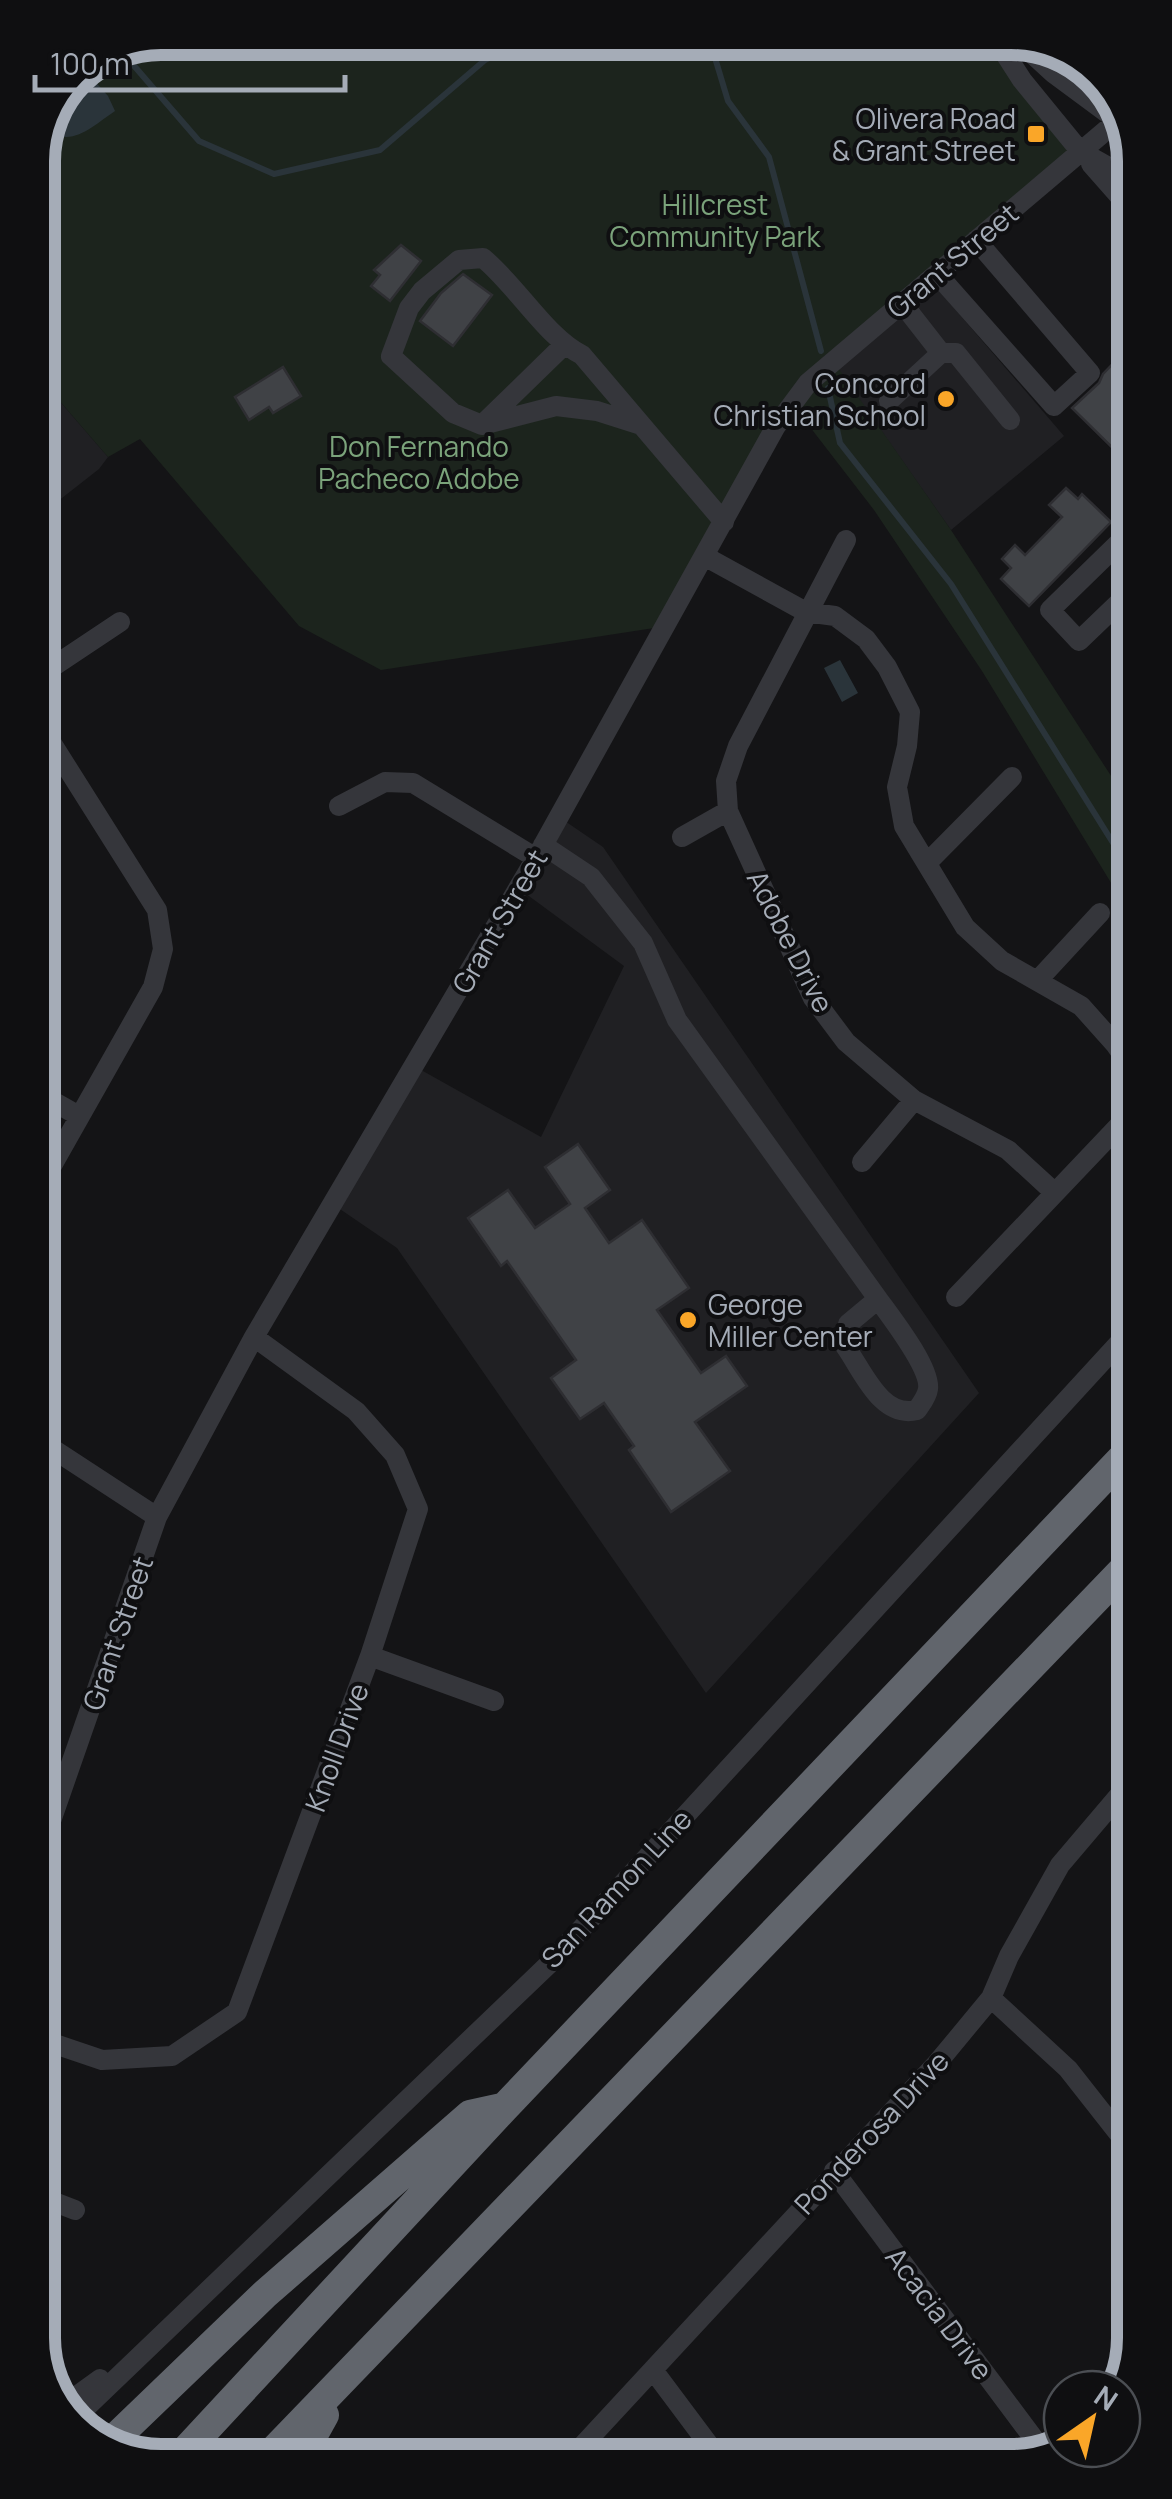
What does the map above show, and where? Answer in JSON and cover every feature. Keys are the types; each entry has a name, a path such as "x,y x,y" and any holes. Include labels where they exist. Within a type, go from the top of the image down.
{"highway":[{"path":"192,2444 504,2108 1117,1464"},
{"path":"280,2444 1117,1577"},
{"path":"119,2435 265,2294 470,2115 504,2108"},
{"path":"308,2444 346,2376"}],"street":[{"path":"1006,55 1022,80 1117,193"},
{"path":"1044,61 1101,106"},
{"name":"Grant Street","path":"55,1809 157,1516 254,1337 540,851 776,426 808,384 1080,151 1112,129"},
{"path":"1080,151 1117,172"},
{"path":"937,274 1054,406 1090,374 976,240"},
{"path":"642,425 597,411 556,406 482,425 453,413 391,356 410,308 422,291 460,260 484,258 505,276 563,346 582,355 642,425 724,522"},
{"path":"902,303 940,353"},
{"path":"482,425 563,346"},
{"path":"889,400 940,353 956,353 1010,420"},
{"name":"Adobe Drive","path":"846,540 738,746 726,781 728,811 812,998 846,1042 914,1100 1008,1150 1055,1193"},
{"path":"1117,545 1050,610 1078,641 1117,604"},
{"path":"706,556 806,612 835,616 866,639 887,667 910,712 897,787 904,826 965,927 1002,961 1080,1006 1117,1046"},
{"path":"55,665 120,622"},
{"path":"55,747 157,910 164,949 153,987 55,1161"},
{"path":"928,863 1012,777"},
{"path":"339,806 385,782 413,783 591,876 643,943 678,1020 878,1298 928,1376 928,1392 917,1410 904,1414 888,1407 846,1346 848,1324 878,1298"},
{"path":"682,837 728,811"},
{"path":"1038,980 1100,913"},
{"path":"862,1162 914,1100"},
{"path":"55,1102 80,1116"},
{"path":"956,1297 1117,1128"},
{"name":"Knoll Drive","path":"55,2044 102,2060 172,2056 237,2012 370,1656 418,1510 395,1455 356,1411 254,1337"},
{"name":"San Ramon Line","path":"83,2410 550,1963 1117,1345"},
{"path":"55,1450 157,1516"},
{"path":"370,1656 494,1701"},
{"name":"Ponderosa Drive","path":"584,2444 938,2062 991,1998 1009,1956 1060,1865 1117,1797"},
{"path":"991,1998 1068,2069 1117,2131"},
{"name":"Acacia Drive","path":"834,2171 1035,2440"},
{"path":"55,2202 75,2210"},
{"path":"74,2398 150,2342"},
{"path":"654,2370 708,2444"}],"shaded area":[{"path":"94,80 115,111 83,132 59,135 66,114"},
{"name":"Concord Christian School","path":"930,280 1064,436 951,530 833,362"},
{"path":"55,396 108,457 99,469 55,503"},
{"path":"840,660 858,693 842,702 824,668"},
{"name":"George Miller Center","path":"559,817 603,847 979,1393 706,1693 397,1248 334,1205 414,1066 541,1137 624,966 518,888"}],"green space":[{"path":"161,55 1008,55 1080,151 834,362 951,530 1117,785 1117,893 982,671 874,510 793,405 667,626 381,670 299,626 140,439 108,457 55,396 55,154 73,102 102,73 121,63"}],"building":[{"path":"401,245 421,261 390,301 371,286 380,275 374,270"},
{"path":"463,274 492,295 453,346 420,321 441,293"},
{"path":"1117,359 1117,452 1072,408 1099,383"},
{"path":"283,367 301,396 273,413 269,407 249,420 235,397"},
{"path":"1066,488 1078,499 1082,494 1111,522 1029,606 1001,579 1011,568 1002,559 1015,545 1025,555 1062,517 1049,505"},
{"path":"578,1144 610,1190 585,1208 609,1243 642,1220 689,1288 657,1310 701,1373 726,1356 747,1386 695,1422 730,1471 671,1512 629,1450 634,1446 604,1403 580,1419 551,1378 576,1360 507,1261 501,1266 468,1218 508,1190 535,1228 570,1204 545,1167"}],"waterway":[{"path":"129,60 199,141 274,174 380,150 485,60 496,55"},
{"path":"714,55 728,101 769,157 821,351"},
{"path":"828,388 840,443 951,584 1117,849"}],"place":[{"name":"Olivera Road & Grant Street","path":"1036,134"},
{"name":"Concord Christian School","path":"946,399"},
{"name":"George Miller Center","path":"688,1320"}],"park label":[{"name":"Hillcrest Community Park","path":"715,220"},
{"name":"Don Fernando Pacheco Adobe","path":"419,462"}]}
